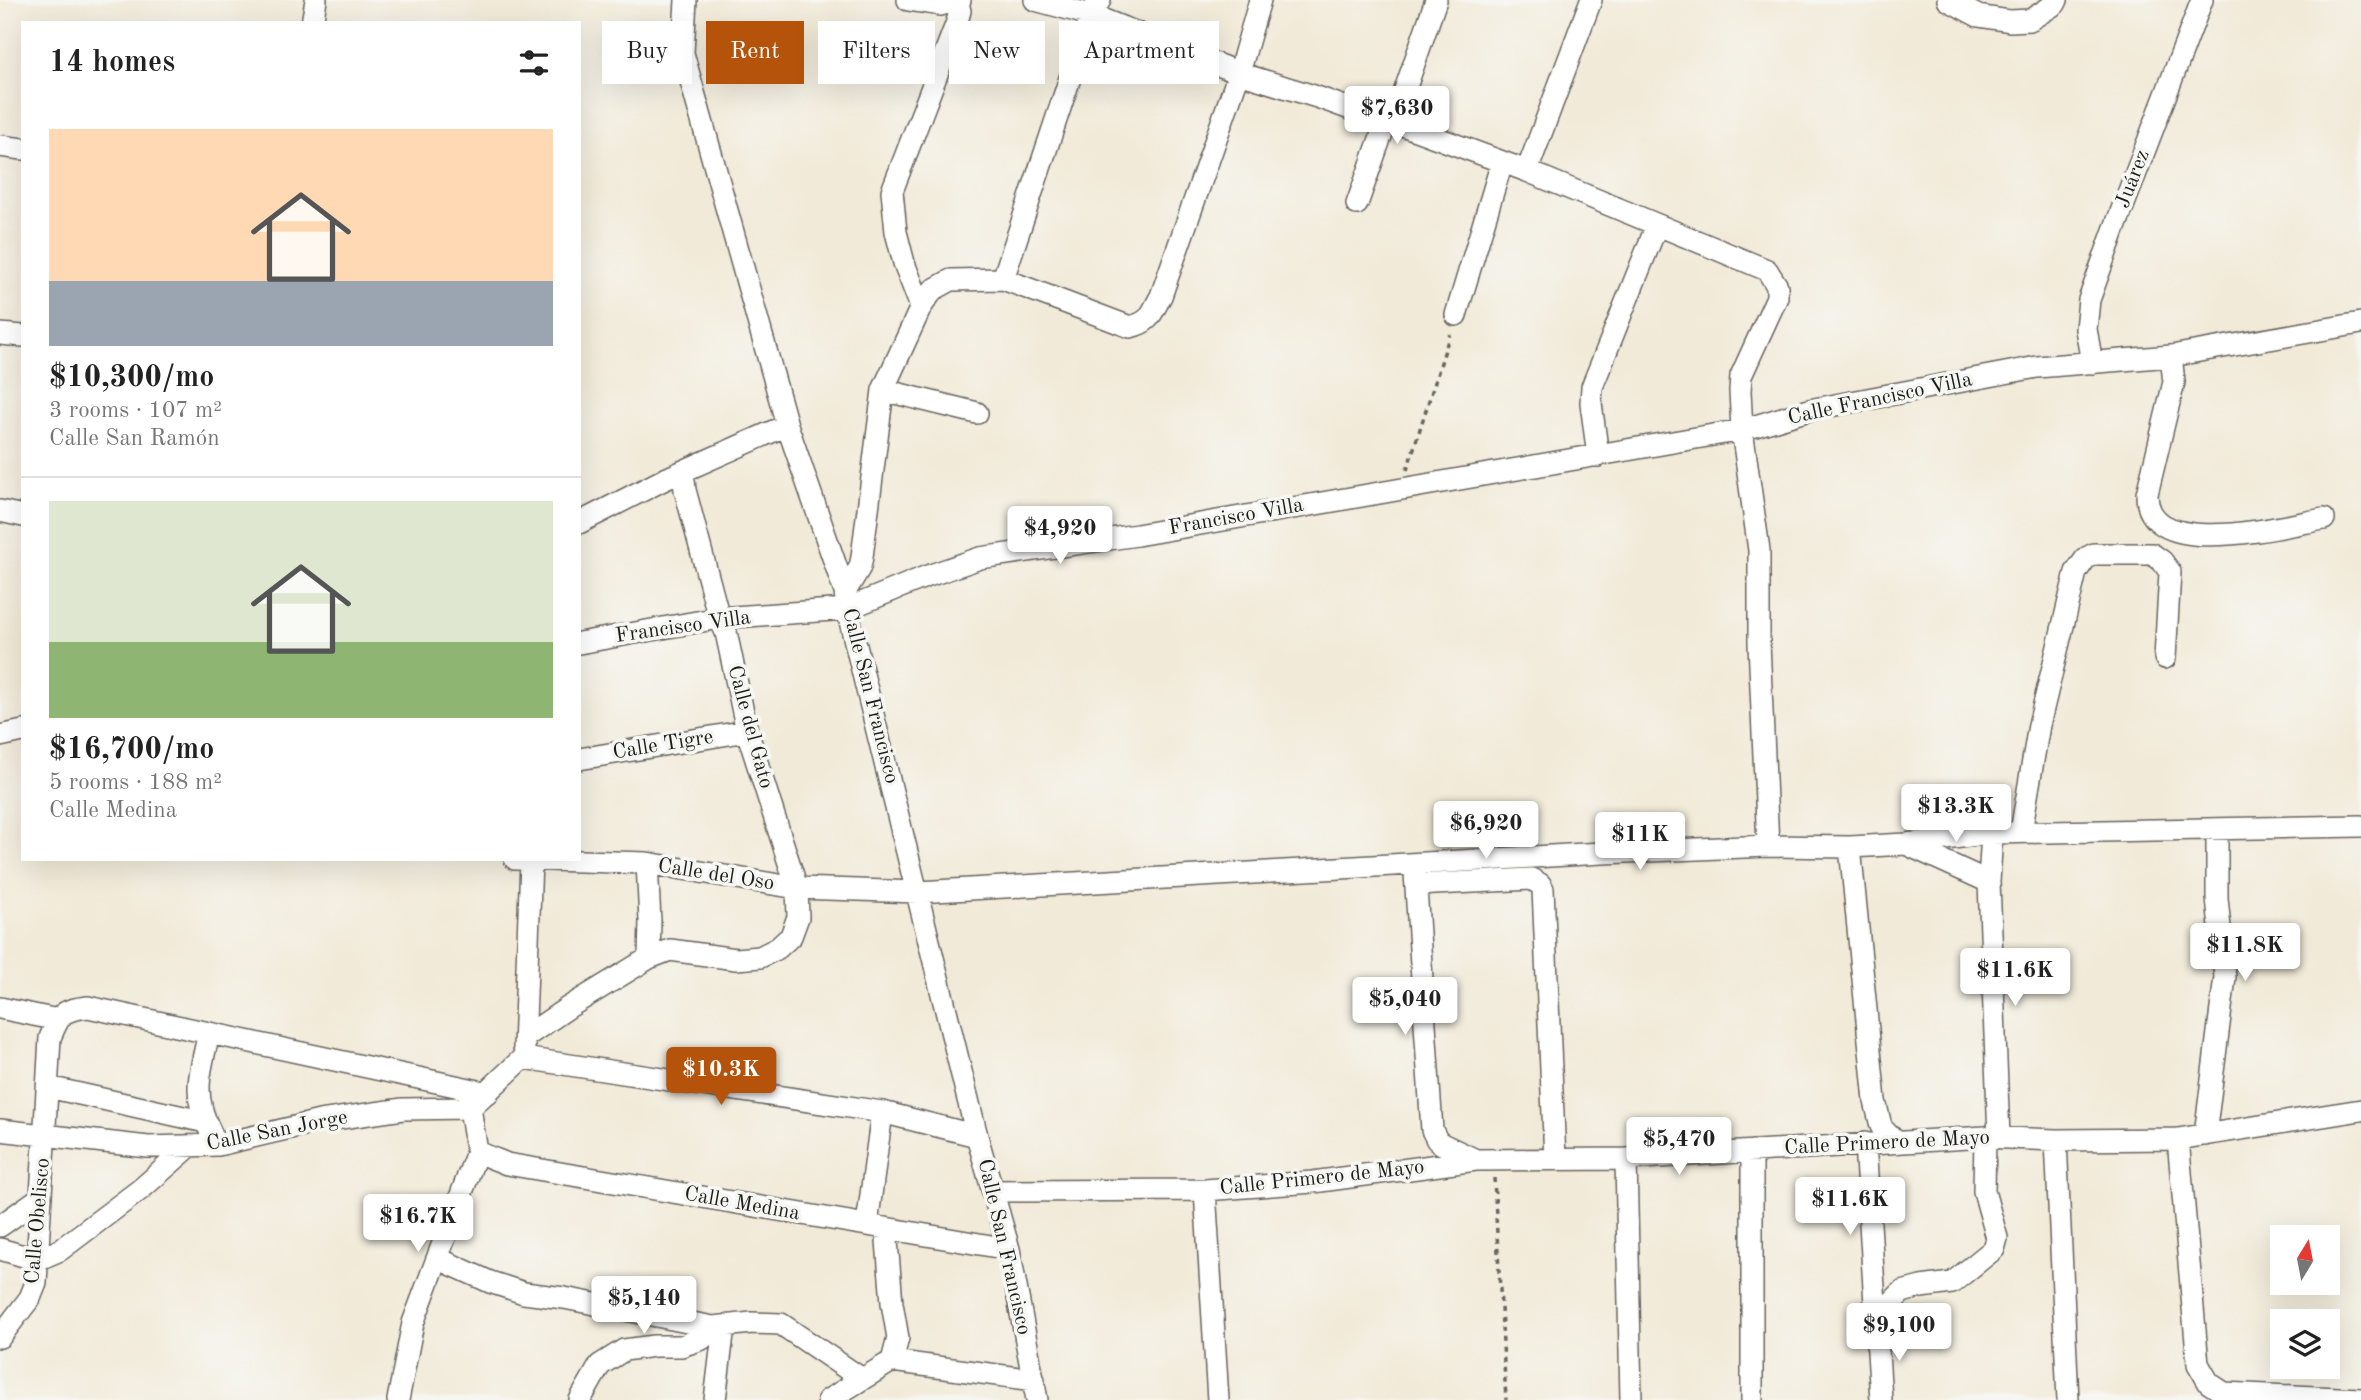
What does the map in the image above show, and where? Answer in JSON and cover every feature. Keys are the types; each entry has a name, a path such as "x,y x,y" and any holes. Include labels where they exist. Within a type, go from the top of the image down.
{"street":[{"path":"312,21 316,0"},
{"name":"Calle San Francisco","path":"686,0 683,52 787,425 846,600 977,1136 1009,1249 1035,1390"},
{"path":"908,0 940,5 958,0 960,11 892,191 896,232 904,263 921,307"},
{"path":"1035,0 1095,8 1239,74 1317,97 1527,171 1767,270 1777,286 1777,297 1741,376 1742,430 1759,550 1759,643 1768,846"},
{"path":"846,600 862,557 883,390 921,307 933,290 951,280 1003,279 1130,327 1142,324 1149,318 1161,296 1239,74 1260,0"},
{"path":"1357,204 1436,0"},
{"path":"1527,171 1591,0"},
{"path":"1948,0 1978,16 2010,21 2030,20 2057,0"},
{"name":"Juárez","path":"2092,363 2087,329 2089,300 2202,0"},
{"path":"1003,279 1095,8"},
{"path":"0,146 21,149"},
{"path":"1456,315 1502,162"},
{"path":"1598,456 1591,403 1592,387 1657,225"},
{"name":"Calle Francisco Villa","path":"1402,488 1742,430 1809,410 2037,368 2171,356 2361,323"},
{"path":"0,334 21,336"},
{"path":"2171,356 2174,382 2147,494 2148,509 2155,519 2175,531 2210,535 2324,519"},
{"path":"883,390 977,413"},
{"path":"581,522 683,471 787,425"},
{"name":"Calle del Gato","path":"649,958 670,950 736,959 760,957 778,948 791,936 798,917 797,888 747,731 726,632 719,618 685,490 683,471"},
{"name":"Francisco Villa","path":"581,643 719,618 846,600 980,558 1137,535 1402,488"},
{"path":"0,511 21,516"},
{"path":"2021,832 2039,725 2076,572 2086,558 2095,554 2152,554 2162,561 2170,572 2165,658"},
{"path":"0,736 21,731"},
{"name":"Calle Tigre","path":"581,759 747,731"},
{"path":"1415,874 1616,852 1768,846 1850,847 1906,844 1992,833 2361,826"},
{"path":"2205,1135 2225,977 2217,898 2217,828"},
{"path":"1877,1346 1886,1334 1894,1301 1902,1292 1952,1283 1988,1256 1994,1249 1997,1238 1984,1191 1992,1137 1989,881 1992,833"},
{"path":"1906,844 1989,881"},
{"path":"1850,847 1875,1101 1881,1126 1895,1141"},
{"name":"Calle del Oso","path":"581,860 647,863 797,888 918,892 1415,874"},
{"path":"523,861 524,1048"},
{"path":"398,1400 412,1323 439,1259 477,1152 470,1108 488,1093 524,1048 569,1007 649,958 647,863"},
{"path":"1415,874 1531,879 1543,889 1555,1159"},
{"path":"1415,874 1432,1130 1442,1144 1484,1159"},
{"path":"0,1008 58,1020 69,1009 88,1007 488,1093"},
{"name":"Calle Obelisco","path":"0,1337 33,1293 36,1283 50,1038 58,1020"},
{"path":"209,1034 198,1084 199,1104 218,1146"},
{"path":"524,1048 882,1111 977,1136"},
{"path":"441,1108 446,1084"},
{"path":"48,1087 206,1122"},
{"name":"Calle San Jorge","path":"0,1130 148,1147 218,1146 320,1121 403,1109 470,1108"},
{"name":"Calle Primero de Mayo","path":"993,1191 1205,1190 1313,1182 1484,1159 1626,1159 1992,1137 2056,1140 2178,1139 2361,1110"},
{"path":"882,1111 877,1227 898,1338 892,1361"},
{"path":"2178,1139 2199,1364 2209,1383 2224,1393 2361,1399"},
{"path":"2056,1140 2068,1400"},
{"path":"1865,1143 1881,1400"},
{"path":"0,1249 37,1260 60,1250 141,1189 190,1146"},
{"path":"1752,1151 1752,1400"},
{"name":"Calle Medina","path":"477,1152 507,1164 1009,1249"},
{"path":"1626,1159 1631,1400"},
{"path":"1205,1190 1218,1400"},
{"path":"0,1226 41,1196"},
{"path":"439,1259 490,1282 524,1293 719,1327 752,1323 781,1325 823,1350 862,1379"},
{"path":"580,1400 600,1365 624,1350 681,1346 702,1339 719,1327"},
{"path":"715,1400 719,1327"},
{"path":"828,1400 892,1361 1035,1390"}],"path":[{"path":"1402,488 1456,315"},
{"path":"1484,1159 1506,1400"}]}
